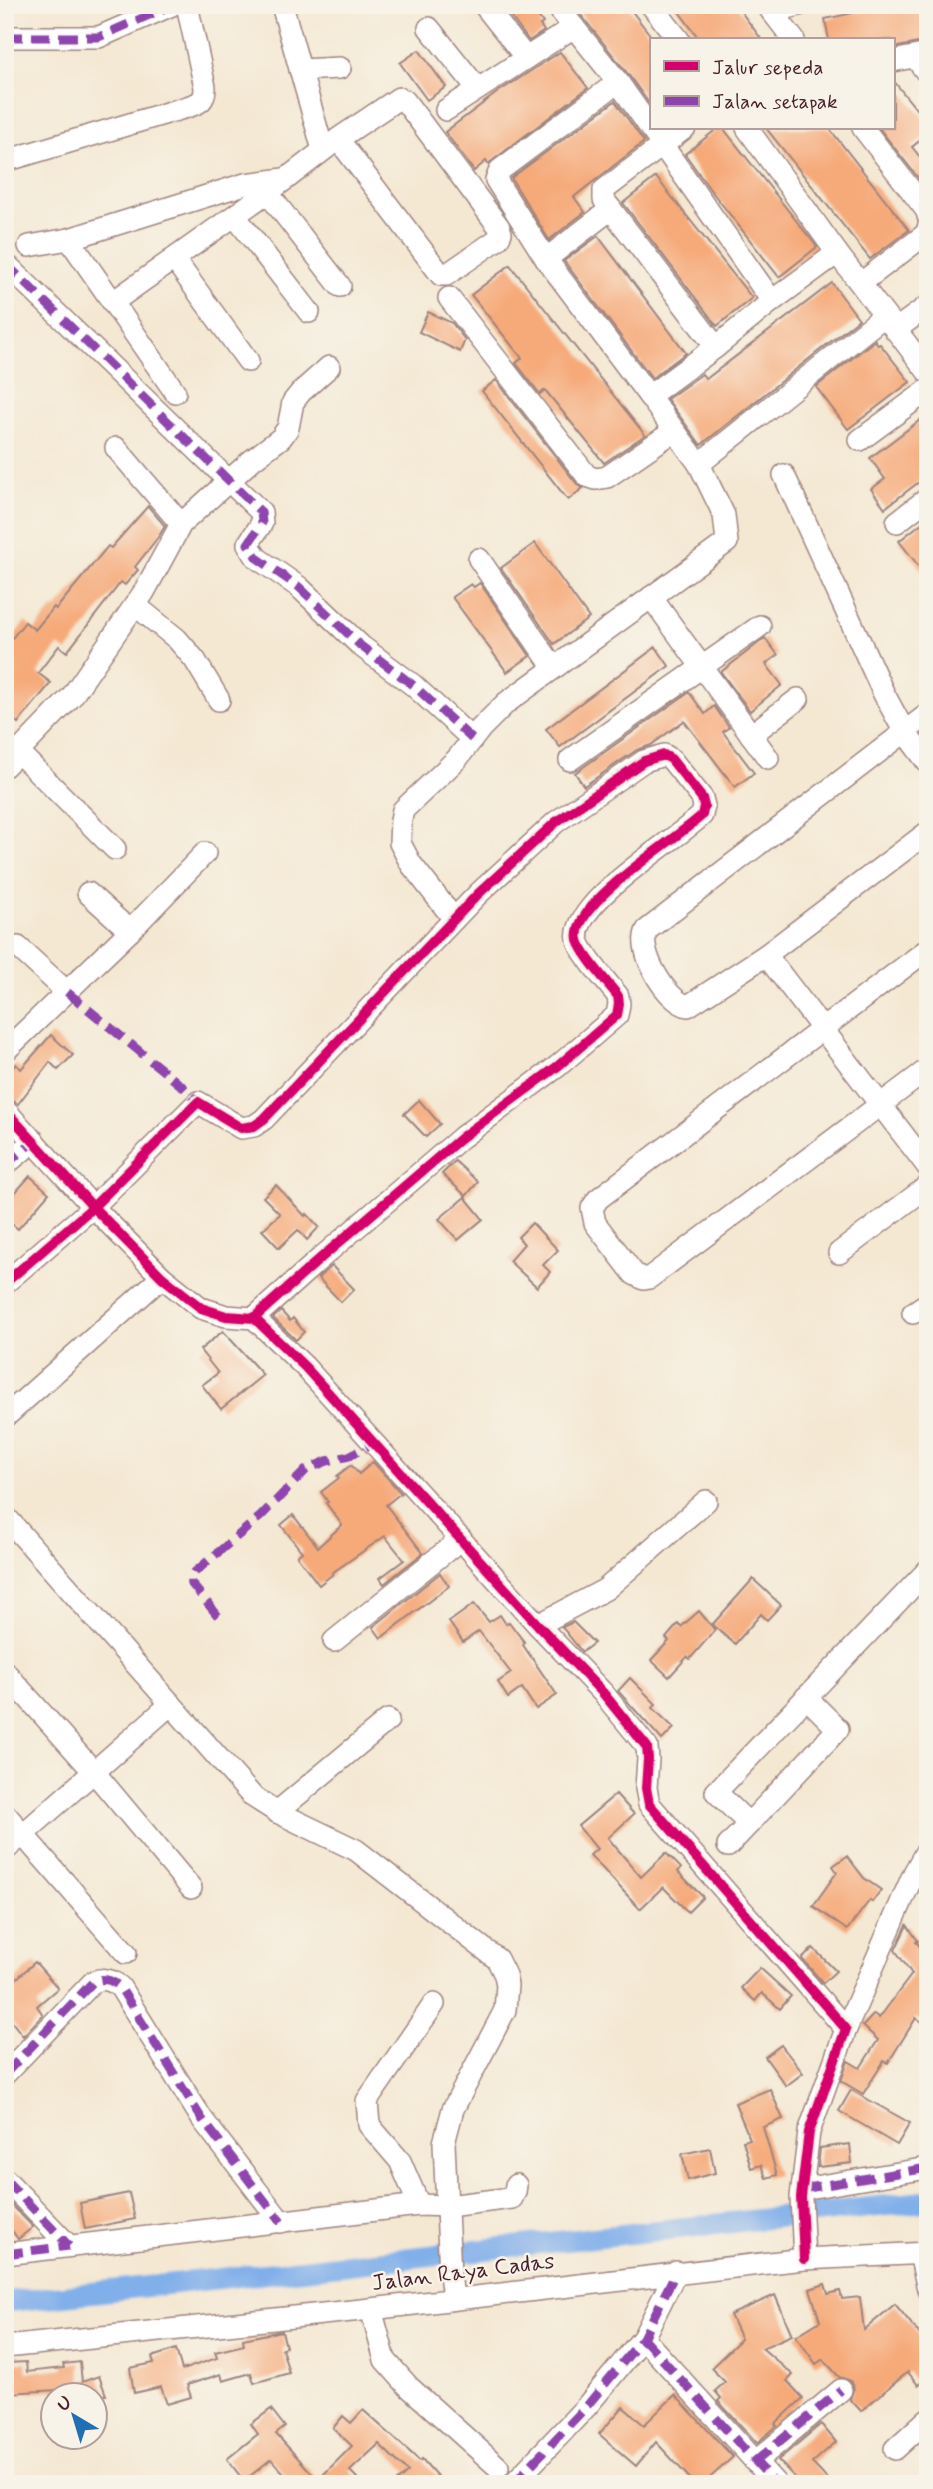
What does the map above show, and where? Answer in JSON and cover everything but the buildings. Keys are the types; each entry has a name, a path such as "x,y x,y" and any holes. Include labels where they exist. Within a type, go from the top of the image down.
{"street":[{"path":"5,37 99,37 172,5"},
{"path":"5,162 203,100 205,87 187,5"},
{"path":"113,302 174,260 330,145 395,99 405,101 499,227 500,237 446,275 440,275 330,145 300,70 282,5"},
{"path":"484,5 526,58"},
{"path":"556,5 650,126"},
{"path":"651,5 677,38"},
{"path":"769,8 799,5"},
{"path":"769,8 792,38"},
{"path":"446,110 574,27"},
{"path":"429,28 478,89"},
{"path":"894,61 924,62"},
{"path":"300,70 340,68"},
{"path":"454,919 411,864 400,843 403,810 457,759 506,703 727,542 724,515 699,464 546,259 496,180 500,170 618,82"},
{"path":"653,130 772,301"},
{"path":"682,130 604,190 604,200 716,347"},
{"path":"748,130 837,253 928,372"},
{"path":"865,130 919,200 928,216"},
{"path":"29,246 69,239 244,184 286,179"},
{"path":"267,192 340,286"},
{"path":"546,259 611,209"},
{"path":"235,216 309,312"},
{"path":"861,283 927,233 928,228"},
{"path":"69,239 175,392"},
{"path":"649,396 837,253"},
{"path":"174,260 248,361"},
{"path":"5,263 263,516 262,523 248,544 257,558 299,587 361,646 413,685 472,739"},
{"path":"449,298 587,476 596,479 607,477 674,431"},
{"path":"699,464 890,323 928,306"},
{"path":"115,849 12,760 72,696 135,605 181,524 252,460 281,438 288,428 293,402 329,367"},
{"path":"860,440 928,390"},
{"path":"116,448 181,524"},
{"path":"784,475 857,638 904,732 928,762"},
{"path":"897,522 928,498"},
{"path":"478,559 554,668"},
{"path":"651,597 768,758"},
{"path":"135,605 177,639 195,660 219,699"},
{"path":"570,760 760,626"},
{"path":"751,735 798,699"},
{"path":"928,714 653,925 644,936 644,948 660,981 671,996 681,1005 688,1006 766,955 928,832"},
{"path":"5,1283 93,1207 198,1102 241,1128 254,1126 264,1119 454,919 556,822 645,761 664,755 676,764 702,798 702,815 614,883 581,919 576,930 579,943 618,996 620,1003 617,1015 558,1066 462,1137 254,1318"},
{"path":"5,1051 130,931 205,853"},
{"path":"88,893 130,931"},
{"path":"18,947 67,992"},
{"path":"928,949 598,1199 592,1208 592,1215 605,1237 634,1274 644,1279 649,1278 928,1069"},
{"path":"766,955 928,1167"},
{"path":"5,1110 93,1207 162,1277 201,1308 226,1316 254,1318 305,1367 603,1693 647,1747 646,1788 649,1804 846,2028"},
{"path":"5,1165 34,1141"},
{"path":"839,1253 928,1186"},
{"path":"5,1417 162,1277"},
{"path":"538,1625 606,1589 706,1501"},
{"path":"5,1516 252,1796 277,1812 356,1850 492,1954 505,1975 508,1995 505,2010 453,2109 444,2143 453,2298"},
{"path":"334,1641 461,1539"},
{"path":"748,1824 716,1793 928,1570"},
{"path":"5,1672 94,1772 191,1888"},
{"path":"728,1846 838,1729 806,1697"},
{"path":"5,1850 172,1704"},
{"path":"277,1812 388,1720"},
{"path":"5,1814 126,1953"},
{"path":"804,2259 802,2193 809,2132 846,2028 914,1872 928,1848"},
{"path":"5,2074 93,1982 108,1979 114,1982 120,1987 202,2119 281,2222"},
{"path":"419,2205 400,2161 369,2125 367,2101 434,2004"},
{"path":"802,2193 928,2168"},
{"path":"5,2179 69,2246"},
{"path":"5,2254 419,2205 448,2215 512,2198 516,2185"},
{"path":"924,2253 928,2289"},
{"name":"Jalan Raya Cadas","path":"5,2347 371,2309 804,2259 924,2253"},
{"path":"513,2484 586,2407 643,2338 676,2273"},
{"path":"371,2309 384,2360 498,2467"},
{"path":"643,2338 776,2484"},
{"path":"755,2462 841,2390"},
{"path":"895,2449 928,2419"}],"waterway":[{"path":"5,2302 928,2201"}],"marked path":[{"path":"5,37 99,37 172,5"},
{"path":"5,263 261,512 262,523 248,544 257,558 299,587 361,646 413,685 472,739"},
{"path":"67,992 198,1102"},
{"path":"5,1165 34,1141"},
{"path":"218,1616 191,1583 195,1572 261,1516 306,1470 349,1456 374,1443"},
{"path":"5,2074 93,1982 108,1980 114,1983 120,1987 202,2119 281,2222"},
{"path":"802,2189 928,2168"},
{"path":"5,2179 69,2246"},
{"path":"5,2254 69,2246"},
{"path":"513,2484 586,2407 643,2338 676,2272"},
{"path":"643,2338 776,2484"},
{"path":"755,2462 841,2390"}],"cycle path":[{"path":"5,1283 93,1207 198,1102 241,1128 254,1126 264,1119 478,894 556,822 644,761 664,755 671,759 702,798 702,815 605,893 588,911 579,928 579,943 582,949 618,996 617,1015 558,1066 462,1137 254,1318"},
{"path":"5,1110 93,1207 162,1277 201,1308 226,1316 254,1318 305,1367 603,1693 647,1747 646,1788 649,1804 846,2029 809,2132 801,2197 804,2259"}]}
